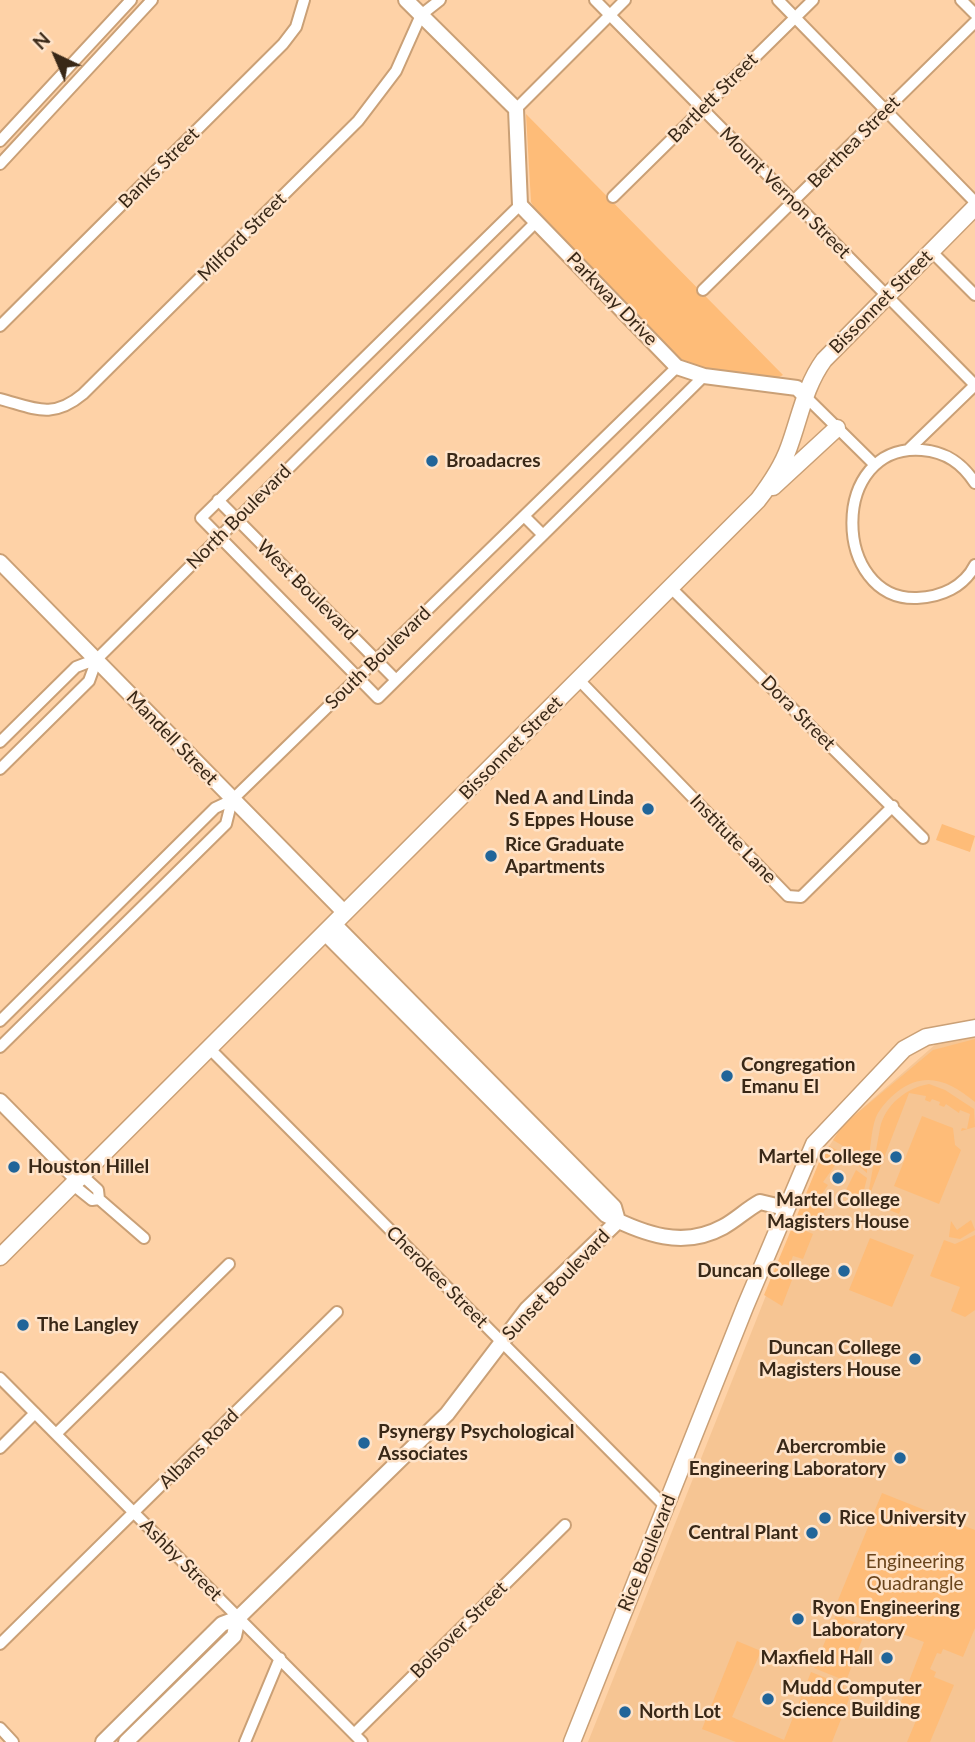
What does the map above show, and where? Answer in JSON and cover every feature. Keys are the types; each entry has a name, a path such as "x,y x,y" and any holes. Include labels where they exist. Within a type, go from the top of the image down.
{"main road":[{"name":"Bissonnet Street","path":"0,1257 758,500 777,474 789,448 812,376 824,360 975,204"},
{"path":"758,500 837,428"},
{"path":"785,1208 814,1144 904,1049 926,1037 975,1028"},
{"name":"Rice Boulevard","path":"572,1742 785,1208"}],"street":[{"path":"0,141 131,0"},
{"path":"0,164 152,0"},
{"name":"Banks Street","path":"0,327 283,44 296,27 304,0"},
{"path":"406,0 516,109 520,205"},
{"name":"Milford Street","path":"0,398 29,409 51,411 70,405 83,394 358,121 396,71 421,15 440,0"},
{"name":"Mount Vernon Street","path":"596,0 701,110 975,385"},
{"path":"516,109 625,0"},
{"path":"778,0 887,109 975,204"},
{"name":"Bartlett Street","path":"613,197 813,0"},
{"path":"961,0 975,14"},
{"name":"Berthea Street","path":"703,290 975,22"},
{"name":"Parkway Drive","path":"520,205 677,367 704,376 797,388 805,396"},
{"name":"North Boulevard","path":"201,518 520,205"},
{"name":"North Boulevard","path":"0,742 76,667 97,659 537,221"},
{"path":"932,251 975,295"},
{"path":"363,359 381,376"},
{"name":"South Boulevard","path":"0,1021 215,808 232,800 677,367"},
{"name":"South Boulevard","path":"378,698 704,376"},
{"path":"975,385 909,449 875,466 855,494 851,521 860,561 873,580 903,597 926,597 957,587 975,565"},
{"path":"805,396 875,466"},
{"path":"909,449 948,456 975,483"},
{"name":"West Boulevard","path":"218,500 396,680"},
{"path":"524,516 543,535"},
{"name":"West Boulevard","path":"201,518 378,698"},
{"name":"Mandell Street","path":"0,562 232,800 335,923 606,1215 618,1221"},
{"name":"Dora Street","path":"671,588 923,838"},
{"name":"North Boulevard","path":"0,769 89,681 97,659"},
{"name":"Institute Lane","path":"579,680 788,896 801,897 892,806"},
{"name":"South Boulevard","path":"0,1047 226,824 232,800"},
{"name":"Cherokee Street","path":"209,1048 666,1506"},
{"path":"0,1101 78,1180 86,1179 99,1190 99,1199 144,1238"},
{"name":"Sunset Boulevard","path":"103,1742 222,1624 238,1618 447,1414 527,1309 618,1221 640,1231 680,1240 723,1227 760,1202 785,1208"},
{"path":"56,1434 229,1264"},
{"name":"Albans Road","path":"0,1644 337,1312"},
{"name":"Ashby Street","path":"0,1378 358,1738"},
{"path":"0,1448 35,1413"},
{"name":"Bolsover Street","path":"358,1738 565,1525"},
{"name":"Sunset Boulevard","path":"126,1742 234,1636 238,1618"},
{"path":"245,1742 279,1658"},
{"path":"0,1728 13,1742"}],"shaded area":[{"name":"Rice University","path":"975,1036 975,1742 588,1742 820,1160 843,1125 937,1043"}],"green space":[{"path":"526,114 783,375 777,378 691,366 681,360 536,211 531,202"},
{"path":"942,824 975,836 970,852 936,840"},
{"path":"975,1039 975,1102 947,1084 917,1081 897,1092 880,1110 873,1127 868,1161 833,1140 843,1125 933,1050"},
{"path":"929,1084 945,1090 974,1109 975,1127 961,1131 962,1128 967,1129 970,1114 960,1110 959,1113 946,1104 944,1107 939,1105 940,1102 932,1099 930,1102 925,1100 926,1096 909,1093 870,1194 901,1209 899,1214 867,1201 880,1128 887,1112 898,1099 912,1089"},
{"path":"922,1116 953,1128 955,1145 961,1150 939,1204 894,1186"},
{"path":"829,1146 844,1153 823,1182 828,1185 817,1201 826,1208 820,1218 811,1216 806,1231 813,1234 803,1259 793,1256 788,1269 795,1272 782,1306 764,1295 820,1160"},
{"path":"845,1154 867,1165 867,1173"},
{"path":"856,1170 867,1178 863,1194 859,1192 858,1195 845,1192"},
{"path":"971,1220 975,1230 960,1239 949,1237 951,1221 957,1230"},
{"path":"975,1235 975,1310 965,1317 951,1311 960,1287 930,1276 944,1240 955,1244"},
{"path":"870,1238 914,1255 892,1307 849,1290"},
{"name":"Engineering Quadrangle","path":"882,1493 975,1530 975,1628 963,1657 943,1649 941,1654 937,1653 930,1669 936,1672 934,1677 954,1685 930,1742 907,1742 920,1711 901,1702 924,1642 838,1610 836,1605"},
{"path":"836,1615 867,1627 846,1681 814,1668"},
{"path":"737,1641 761,1651 732,1717 784,1740 811,1672 843,1685 849,1699 832,1742 736,1742 702,1729"}],"place":[{"name":"Broadacres","path":"432,461"},
{"name":"Ned A and Linda S Eppes House","path":"648,809"},
{"name":"Rice Graduate Apartments","path":"491,856"},
{"name":"Congregation Emanu El","path":"727,1076"},
{"name":"Martel College","path":"896,1157"},
{"name":"Houston Hillel","path":"14,1167"},
{"name":"Martel College Magisters House","path":"838,1178"},
{"name":"Duncan College","path":"844,1271"},
{"name":"The Langley","path":"23,1325"},
{"name":"Duncan College Magisters House","path":"915,1359"},
{"name":"Psynergy Psychological Associates","path":"364,1443"},
{"name":"Abercrombie Engineering Laboratory","path":"900,1458"},
{"name":"Rice University","path":"825,1518"},
{"name":"Central Plant","path":"812,1533"},
{"name":"Ryon Engineering Laboratory","path":"798,1619"},
{"name":"Maxfield Hall","path":"887,1658"},
{"name":"Mudd Computer Science Building","path":"768,1699"},
{"name":"North Lot","path":"625,1712"}]}
